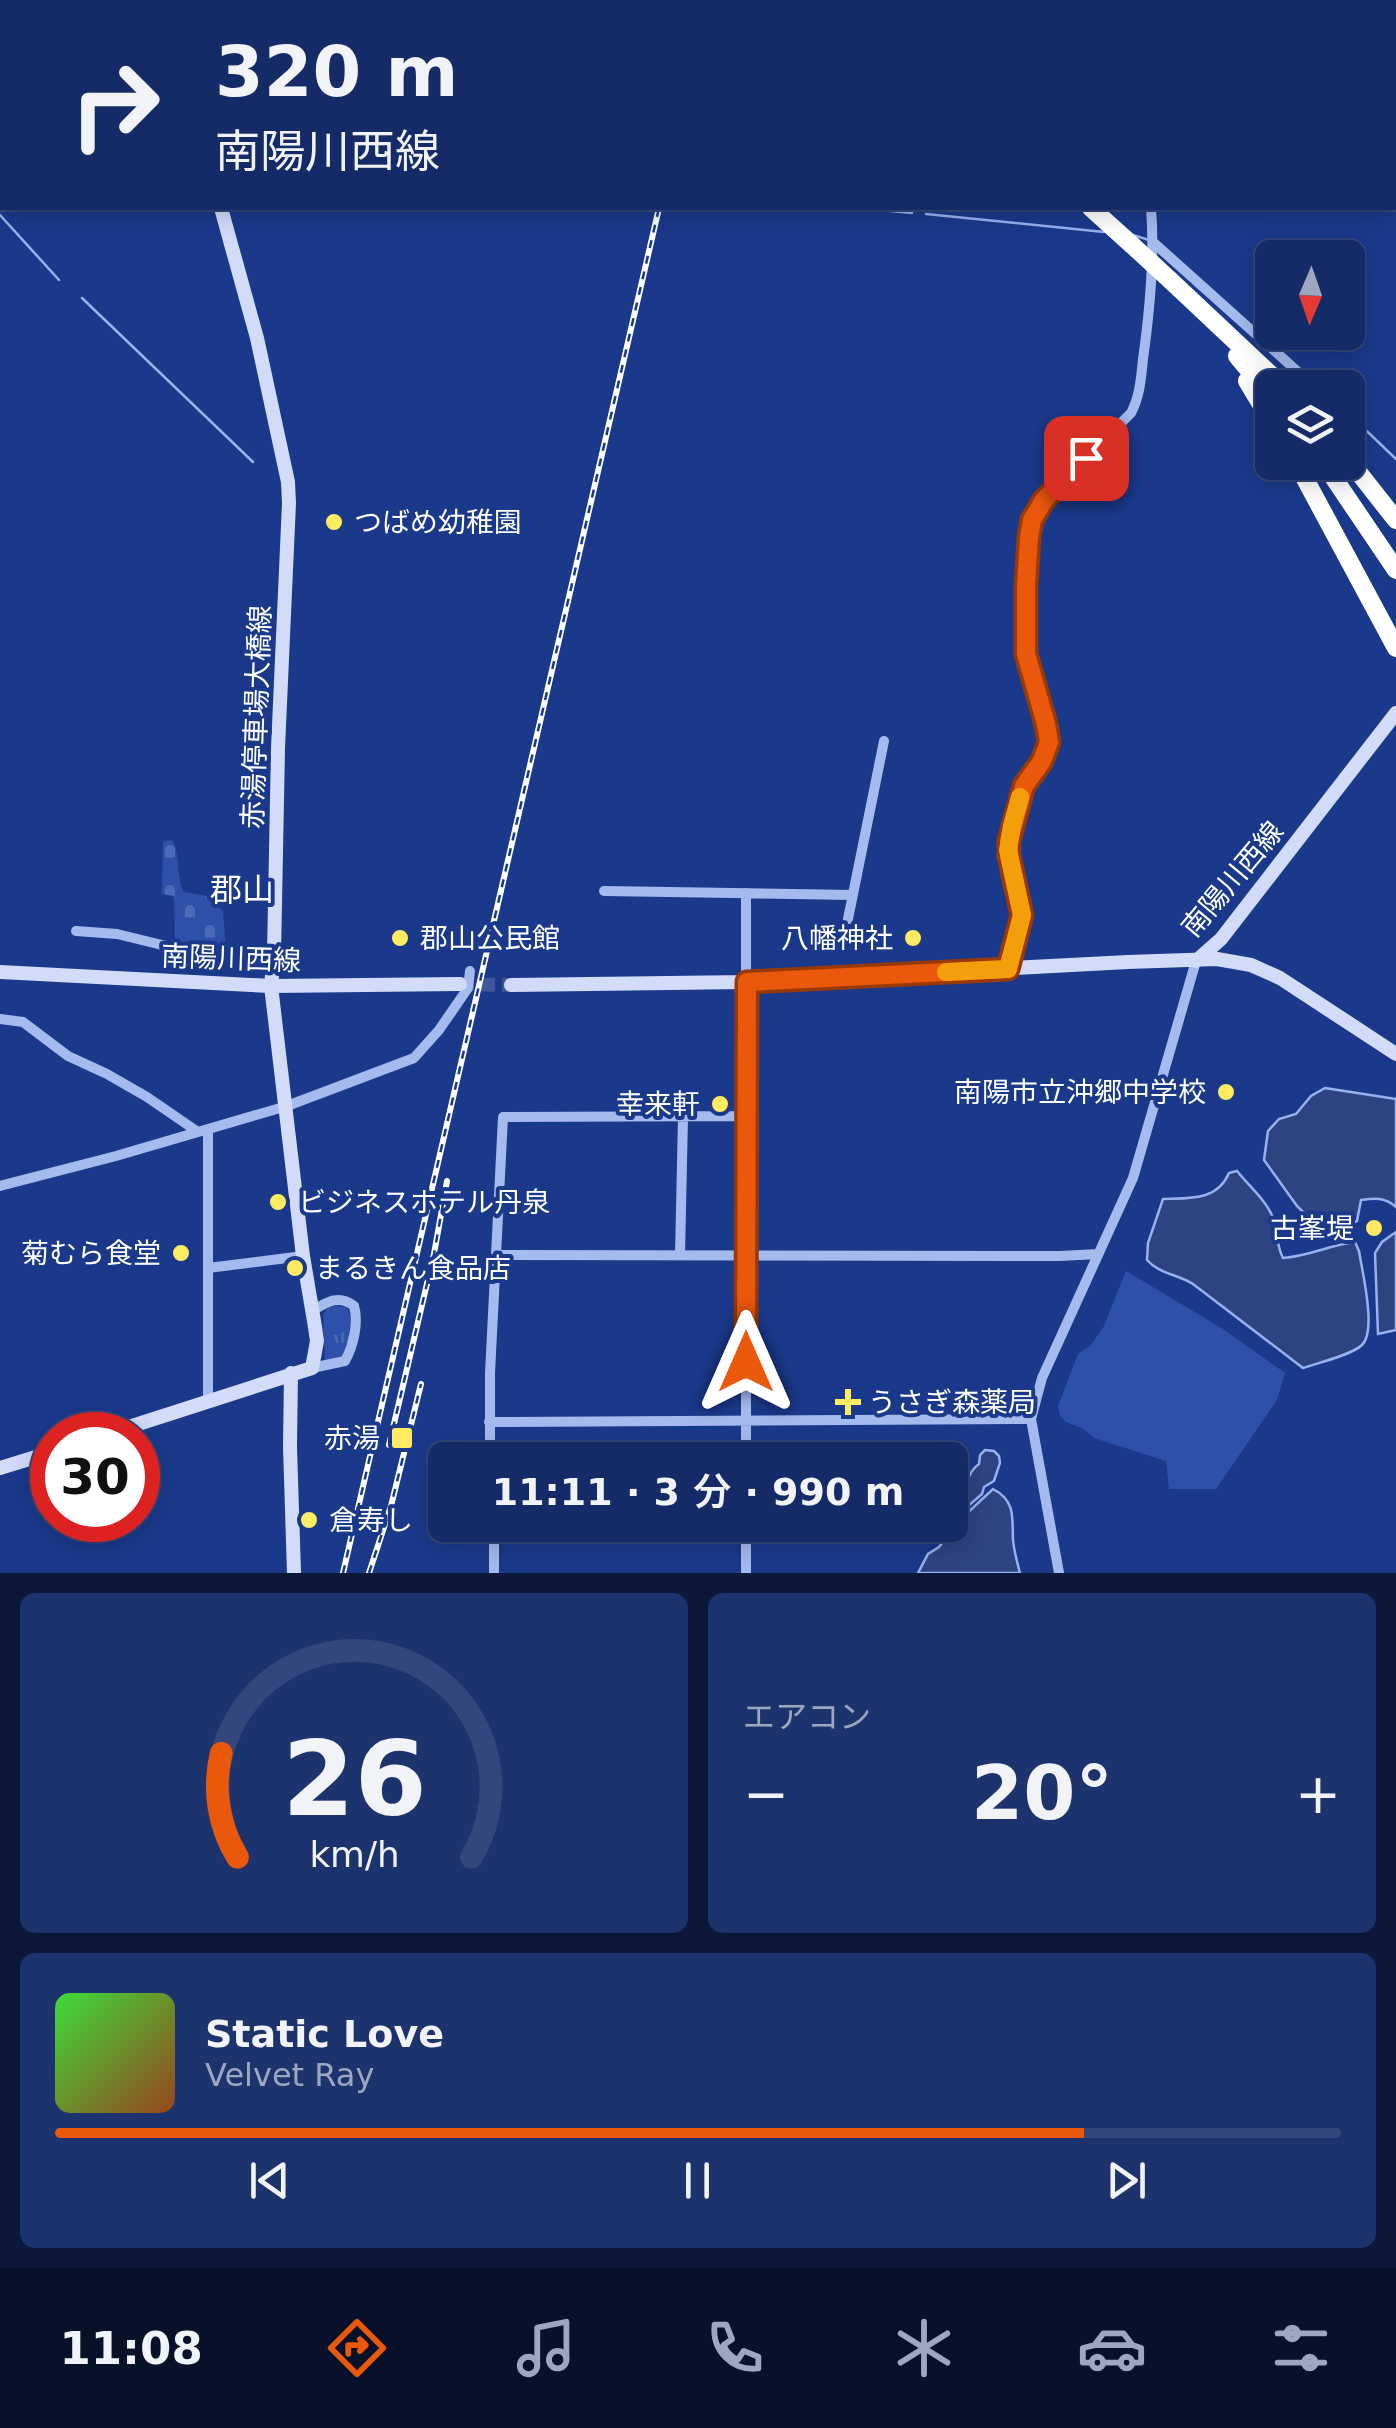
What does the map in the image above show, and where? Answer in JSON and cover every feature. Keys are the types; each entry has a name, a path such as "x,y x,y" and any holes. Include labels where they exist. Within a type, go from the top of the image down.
{"highway":[{"path":"1093,210 1267,370"},
{"path":"1170,280 1255,378"},
{"path":"1220,336 1255,395"},
{"path":"1306,480 1396,648"},
{"path":"1335,480 1396,570"},
{"path":"1365,480 1396,520"}],"main road":[{"name":"赤湯停車場大橋線","path":"221,210 257,338 288,482 270,986 316,1341 313,1361"},
{"name":"南陽川西線","path":"510,984 747,982 1196,961 1221,939 1396,712"},
{"path":"1196,961 1217,959 1264,970 1396,1054"},
{"name":"南陽川西線","path":"0,972 270,986 460,984"},
{"path":"160,1416 291,1373 313,1361"},
{"path":"291,1373 294,1573"},
{"path":"0,1468 30,1459"}],"street":[{"path":"1008,969 1022,915 1009,841 1024,786 1042,761 1049,742 1025,640 1032,520 1044,500 1131,413 1138,401 1154,243 1151,210"},
{"path":"1154,243 1296,370"},
{"path":"848,919 884,742"},
{"path":"604,891 852,895"},
{"path":"746,893 746,1442"},
{"path":"76,932 117,934 191,952 274,955"},
{"path":"1059,1573 1030,1419 1042,1378 1133,1178 1196,961"},
{"path":"0,1186 287,1106 414,1058 468,988 470,971"},
{"path":"0,1019 23,1022 68,1056 107,1074 203,1131"},
{"path":"490,1442 503,1117 748,1116"},
{"path":"680,1255 683,1117"},
{"path":"203,1131 208,1400"},
{"path":"496,1256 1098,1254"},
{"path":"208,1268 304,1256"},
{"path":"312,1311 330,1300 342,1300 354,1306 356,1318 345,1361 313,1361"},
{"path":"489,1422 1030,1419"},
{"path":"494,1542 494,1573"},
{"path":"746,1542 746,1573"}],"green space":[{"path":"173,841 184,892 207,896 223,911 226,949 193,948 175,942 174,896 162,894 163,842"},
{"path":"1126,1271 1223,1329 1285,1373 1277,1400 1216,1489 1169,1489 1166,1461 1094,1438 1060,1416 1058,1406 1078,1354 1091,1345 1103,1328"},
{"path":"332,1306 346,1307 350,1332 341,1358 325,1362 323,1315"}],"shaded area":[{"path":"1325,1088 1396,1099 1396,1207 1380,1199 1361,1200 1357,1221 1344,1229 1319,1228 1297,1206 1264,1160 1268,1131 1279,1119 1296,1114 1311,1096"},
{"path":"1237,1171 1270,1212 1283,1258 1355,1242 1368,1314 1366,1338 1357,1349 1303,1368 1193,1284 1147,1260 1148,1243 1163,1199 1210,1193 1229,1173"},
{"path":"1396,1232 1396,1330 1378,1334 1375,1253"},
{"path":"985,1450 994,1451 1000,1463 994,1481 968,1506 968,1482"},
{"path":"993,1489 1006,1499 1020,1573 918,1573 928,1554 943,1542 968,1542 968,1512"}],"waterway":[{"path":"880,210 912,213"},
{"path":"926,214 1104,232"},
{"path":"0,215 59,280"},
{"path":"1133,235 1149,240"},
{"path":"82,298 253,462"},
{"path":"1365,429 1396,459"}],"tunnel":[{"path":"460,984 511,985"}],"railway":[{"path":"343,1573 659,210"},
{"path":"389,1445 447,1181"},
{"path":"369,1573 391,1506 421,1384"}],"slow traffic":[{"path":"946,972 1008,969 1022,915 1008,850 1020,797"}],"place":[{"name":"つばめ幼稚園","path":"334,522"},
{"name":"郡山公民館","path":"400,938"},
{"name":"八幡神社","path":"913,938"},
{"name":"南陽市立沖郷中学校","path":"1226,1092"},
{"name":"幸来軒","path":"720,1104"},
{"name":"ビジネスホテル丹泉","path":"278,1202"},
{"name":"古峯堤","path":"1374,1228"},
{"name":"菊むら食堂","path":"181,1253"},
{"name":"まるきん食品店","path":"295,1268"},
{"name":"うさぎ森薬局","path":"848,1402"},
{"name":"赤湯","path":"402,1438"},
{"name":"倉寿し","path":"309,1520"}],"district":[{"name":"郡山","path":"242,890"}],"route":[{"path":"746,1362 747,982 1008,969 1022,915 1009,841 1024,786 1042,761 1049,742 1026,654 1029,537 1032,520 1044,500 1086,458"}]}
